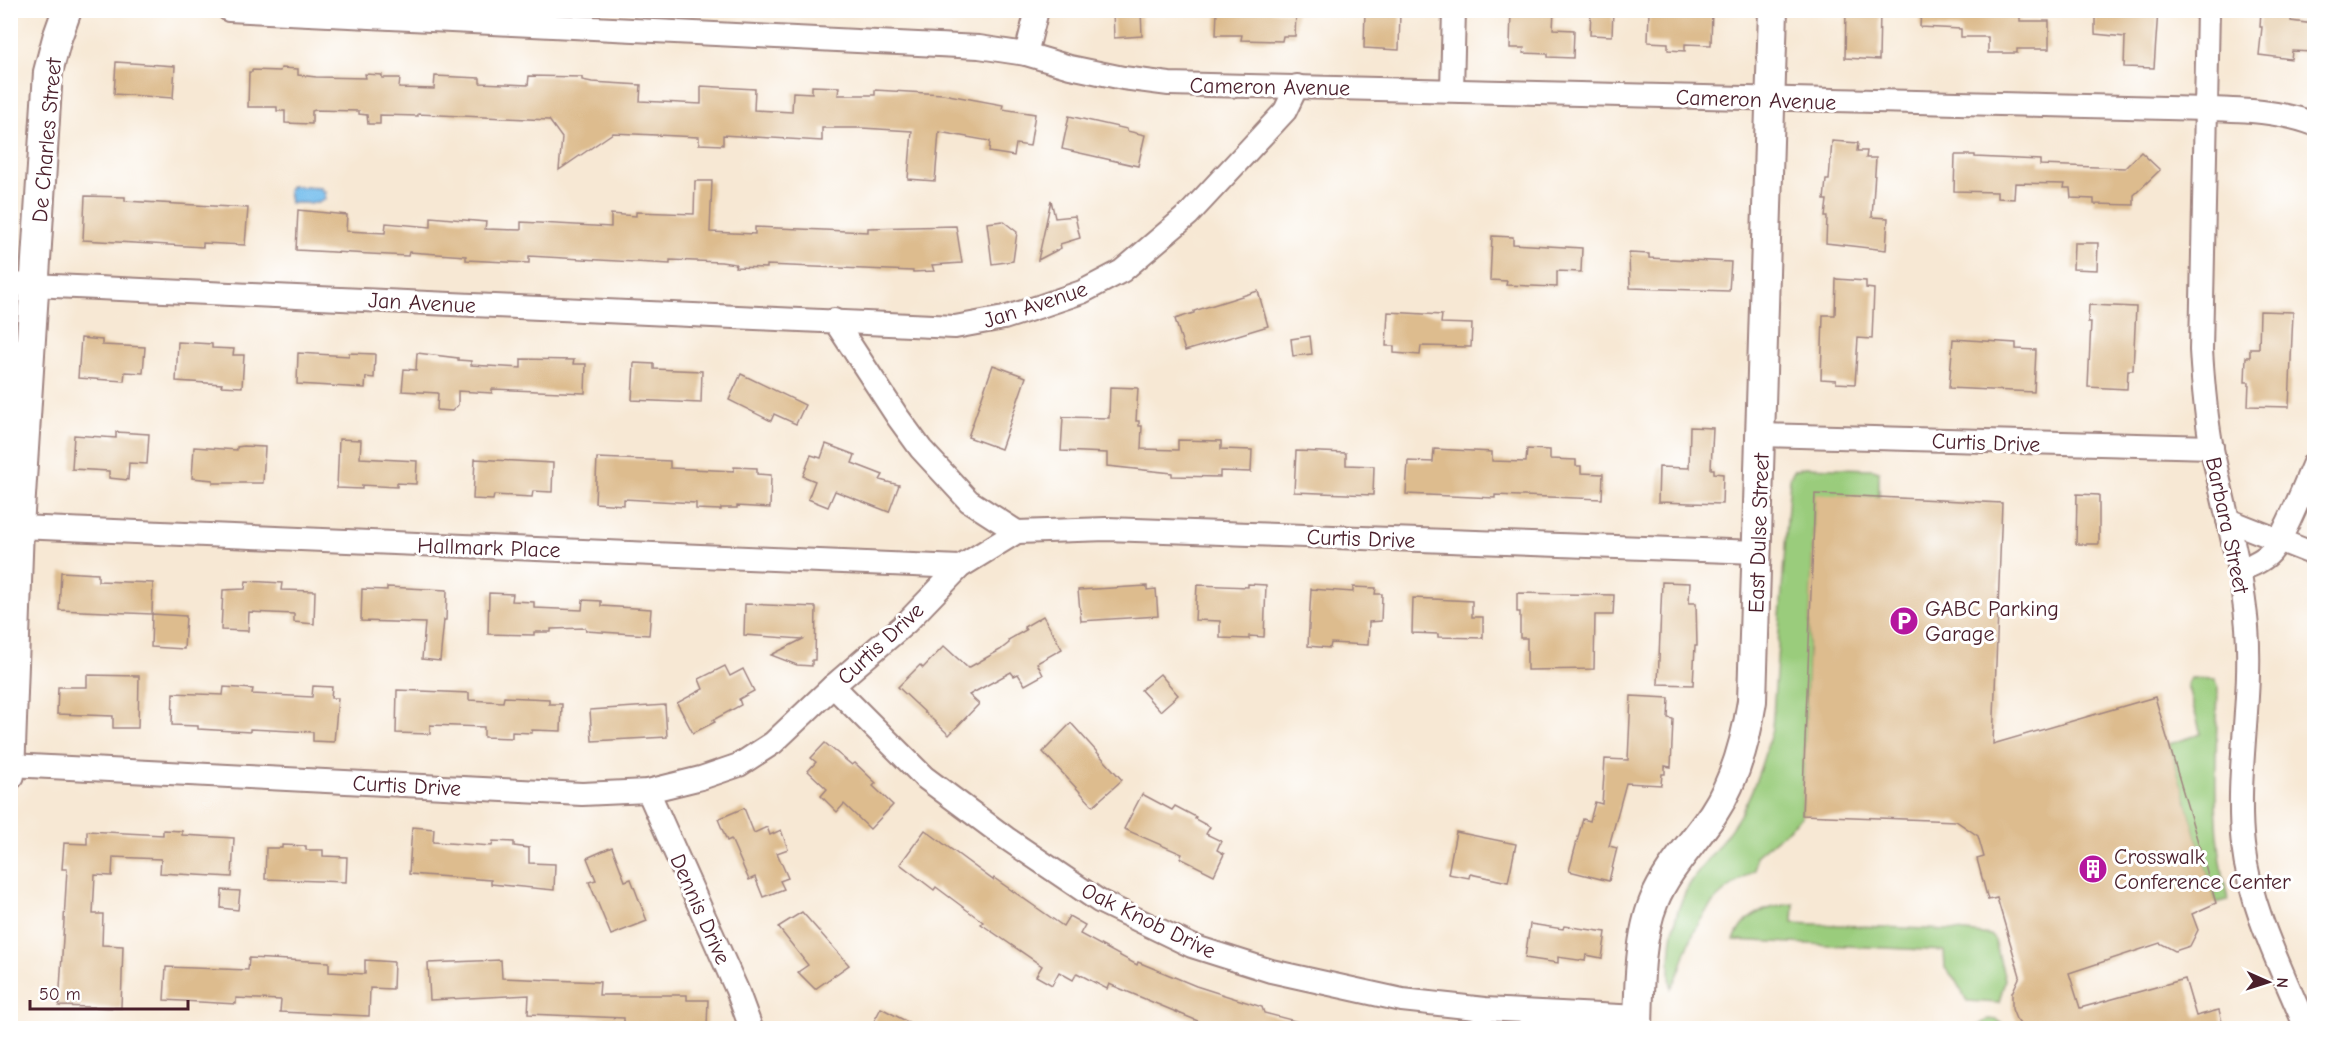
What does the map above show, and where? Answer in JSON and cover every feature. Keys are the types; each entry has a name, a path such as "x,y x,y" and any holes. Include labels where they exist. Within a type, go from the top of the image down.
{"street":[{"name":"De Charles Street","path":"10,775 19,527 22,285 48,72 67,10"},
{"name":"Cameron Avenue","path":"229,10 979,47 1026,54 1070,68 1169,84 2206,109 2261,112 2314,124"},
{"path":"1026,54 1037,10"},
{"path":"1452,90 1455,10"},
{"name":"East Dulse Street","path":"1638,1023 1644,942 1654,900 1720,802 1731,780 1744,741 1754,680 1773,10"},
{"name":"Barbara Street","path":"2208,10 2201,286 2202,381 2212,447 2238,571 2247,629 2242,798 2243,845 2247,869 2264,926 2306,1029"},
{"name":"Jan Avenue","path":"22,285 955,327 1004,318 1082,292 1122,271 1189,214 1285,111 1297,87"},
{"path":"834,321 921,449 969,501 1017,532"},
{"name":"Curtis Drive","path":"1761,435 2212,447"},
{"path":"2238,571 2261,561 2271,552 2314,463"},
{"path":"2228,520 2314,555"},
{"name":"Hallmark Place","path":"19,527 960,567"},
{"name":"Curtis Drive","path":"11,765 582,794 648,791 701,778 740,765 773,743 833,686 906,623 960,567 1017,532 1107,529 1758,552"},
{"name":"Oak Knob Drive","path":"833,686 924,777 1006,838 1099,901 1192,946 1271,971 1402,1000 1638,1023"},
{"name":"Dennis Drive","path":"648,791 737,990 751,1029"}],"green space":[{"path":"1804,467 1879,471 1879,497 1815,495 1802,817 1756,856 1755,870 1722,894 1707,910 1694,932 1671,989 1671,947 1679,907 1691,882 1742,811 1756,781 1772,729 1790,477 1794,470"},
{"path":"2190,678 2215,679 2218,686 2217,820 2228,900 2216,903 2169,744 2201,734 2187,684"},
{"path":"1794,904 1793,923 1948,930 1991,935 1995,941 2005,979 1999,1003 1967,1001 1954,978 1945,968 1944,951 1734,940 1744,924 1758,913 1766,909"},
{"path":"1988,1019 1998,1020 2004,1028 1975,1028"}],"water":[{"path":"291,186 321,188 325,192 325,199 318,203 290,203 288,190"}],"building":[{"path":"1113,10 1141,10 1142,36 1114,38"},
{"path":"1217,10 1296,12 1295,36 1283,36 1282,41 1241,40 1242,35 1216,35"},
{"path":"1365,10 1400,10 1399,50 1364,48"},
{"path":"1511,10 1554,11 1553,29 1574,30 1573,58 1548,57 1548,54 1523,53 1524,48 1510,48"},
{"path":"1591,10 1613,10 1612,36 1590,35"},
{"path":"1649,10 1712,10 1711,45 1685,44 1685,51 1668,50 1668,43 1648,42"},
{"path":"1846,10 1880,10 1879,60 1845,58"},
{"path":"1921,10 2020,10 2020,21 2049,21 2049,49 2017,49 2017,53 1988,53 1988,37 1961,37 1961,29 1920,27"},
{"path":"2095,10 2158,10 2154,68 2124,67 2125,37 2095,34"},
{"path":"2261,10 2292,10 2291,21 2314,24 2314,52 2292,51 2291,59 2259,55"},
{"path":"116,62 175,66 173,98 114,94"},
{"path":"281,68 298,69 298,75 316,77 366,78 365,74 382,75 382,78 400,78 399,88 434,89 435,76 480,78 480,83 528,85 529,76 582,77 582,80 592,82 641,85 640,101 701,104 701,86 755,89 754,110 792,112 793,92 812,93 812,86 839,87 838,95 875,95 875,90 943,94 1003,105 1002,109 1035,114 1030,146 1016,144 1014,156 989,152 990,141 939,132 935,181 908,179 912,131 862,128 822,128 822,141 723,135 723,145 699,144 699,137 613,133 559,170 562,138 549,120 418,114 418,116 380,115 380,124 368,124 367,115 359,114 359,111 315,110 312,111 312,124 285,123 285,111 277,111 277,107 248,107 249,72 252,70 280,71"},
{"path":"1069,116 1145,135 1138,166 1062,149"},
{"path":"1832,141 1858,143 1857,151 1867,151 1866,158 1876,158 1872,217 1888,218 1886,250 1826,243 1827,200 1824,200 1826,180 1829,180"},
{"path":"2141,152 2160,170 2134,195 2134,205 2094,204 2094,199 2071,198 2070,188 2064,188 2065,184 2015,183 2014,199 1997,198 1997,192 1954,191 1955,155 2040,160 2040,165 2125,168"},
{"path":"695,181 712,181 710,232 755,234 755,227 868,232 868,228 956,226 962,263 932,265 934,271 913,272 767,265 767,268 735,267 736,264 721,262 670,260 670,264 529,256 529,263 466,260 466,256 409,252 408,256 296,250 298,210 347,215 346,231 385,233 386,223 431,227 431,217 486,222 485,229 521,230 521,222 611,227 611,214 636,216 636,212 694,214"},
{"path":"85,196 125,197 125,201 248,208 245,245 203,243 203,247 83,240"},
{"path":"1051,200 1055,218 1075,216 1080,238 1060,244 1061,248 1038,260"},
{"path":"1003,221 1017,232 1013,261 992,264 987,223"},
{"path":"1492,236 1513,237 1513,244 1582,248 1581,272 1557,271 1557,287 1506,285 1507,281 1490,280"},
{"path":"2074,243 2098,243 2097,270 2073,269"},
{"path":"1629,253 1649,254 1649,258 1731,262 1729,291 1630,288"},
{"path":"1836,279 1866,281 1866,288 1874,289 1872,339 1858,338 1855,384 1821,379 1823,315 1835,315"},
{"path":"1258,291 1268,326 1185,351 1175,319"},
{"path":"2089,305 2136,307 2133,370 2128,370 2127,389 2088,387 2091,322 2088,322"},
{"path":"2260,311 2293,312 2289,407 2248,406 2249,382 2245,382 2246,357 2250,357 2250,348 2259,348"},
{"path":"1388,312 1442,315 1441,323 1472,324 1471,347 1421,346 1420,355 1394,353 1394,346 1386,346"},
{"path":"1310,336 1312,354 1293,356 1291,339"},
{"path":"81,338 102,340 102,345 145,347 143,373 125,372 124,381 78,378"},
{"path":"1953,339 2016,343 2016,349 2036,350 2034,392 1949,388"},
{"path":"178,342 212,344 212,348 234,349 233,355 244,355 242,387 176,381"},
{"path":"298,353 349,356 349,353 375,354 374,378 366,377 365,388 297,384"},
{"path":"417,353 458,358 458,360 471,361 471,365 521,368 521,359 574,360 573,364 586,364 585,393 492,389 492,393 458,391 458,405 452,411 437,410 438,393 402,391 404,369 416,370"},
{"path":"634,363 654,364 654,369 702,371 701,403 632,400"},
{"path":"993,365 1026,377 1001,449 968,437"},
{"path":"741,374 805,405 796,424 774,414 771,421 729,400"},
{"path":"1110,387 1138,388 1136,421 1139,421 1139,426 1142,426 1141,449 1178,450 1178,440 1221,441 1221,449 1252,450 1251,472 1220,471 1220,477 1172,476 1172,473 1107,466 1107,453 1061,451 1063,417 1109,418"},
{"path":"1690,427 1713,428 1711,469 1714,469 1714,473 1723,474 1722,504 1658,502 1659,467 1689,468"},
{"path":"116,432 149,434 147,464 129,463 128,480 109,478 109,471 72,469 74,435 116,438"},
{"path":"339,439 361,440 360,458 417,461 416,484 397,483 397,487 362,485 362,489 337,488"},
{"path":"826,444 855,455 852,463 883,475 880,480 899,485 889,512 835,491 828,507 808,499 815,481 803,476 811,455 821,458"},
{"path":"194,447 237,450 237,447 265,447 263,483 213,483 213,480 192,478"},
{"path":"1434,449 1492,452 1492,461 1526,462 1527,449 1550,450 1550,459 1576,460 1576,466 1581,466 1581,473 1603,474 1602,499 1406,494 1408,461 1433,462"},
{"path":"1296,451 1346,453 1346,465 1374,466 1373,495 1294,492"},
{"path":"597,458 670,461 670,468 734,471 734,467 757,468 757,474 771,475 770,508 737,506 737,508 721,508 721,510 696,509 696,503 624,499 624,505 595,503"},
{"path":"475,459 553,463 552,492 533,491 532,497 494,495 493,500 473,499"},
{"path":"1815,494 2002,503 1993,744 2155,697 2216,903 2192,914 2198,930 2190,946 2175,951 2160,943 2069,973 2080,1008 2185,979 2196,1016 2219,1010 2224,1029 2024,1029 2012,1009 2012,993 2020,976 1997,898 1988,900 1977,859 1984,857 1978,836 1956,821 1802,815"},
{"path":"2077,494 2099,495 2099,544 2076,544"},
{"path":"61,572 98,574 98,581 153,583 152,614 59,610"},
{"path":"246,581 282,583 281,590 315,591 314,624 294,622 294,614 249,612 248,631 221,630 223,590 245,589"},
{"path":"1662,582 1690,583 1689,603 1696,603 1697,646 1695,646 1693,685 1658,684"},
{"path":"1248,584 1266,585 1264,637 1220,638 1220,621 1195,620 1197,585 1248,587"},
{"path":"1147,586 1147,590 1156,589 1158,616 1081,621 1078,590"},
{"path":"387,587 447,590 446,620 444,620 440,661 422,659 425,623 361,621 362,589 387,590"},
{"path":"1353,587 1376,588 1375,594 1382,594 1381,621 1369,622 1368,645 1331,643 1330,648 1308,646 1311,589 1353,592"},
{"path":"489,593 513,594 512,601 534,602 534,608 582,610 583,600 601,601 601,606 651,609 649,635 586,631 585,628 551,629 551,632 534,632 534,635 488,634"},
{"path":"1517,593 1614,595 1613,615 1595,615 1594,669 1527,670 1527,638 1520,638"},
{"path":"1413,598 1472,601 1472,617 1483,617 1483,638 1438,637 1438,634 1412,633"},
{"path":"745,604 816,607 815,660 812,660 812,666 797,665 771,655 803,639 744,635"},
{"path":"152,614 186,616 184,649 151,647"},
{"path":"1043,616 1062,649 1037,663 1043,675 1025,685 1018,674 1014,676 1011,672 969,695 979,704 949,735 898,687 920,665 923,668 944,646 968,668 1000,650 1009,643 1008,640 1026,630 1024,627"},
{"path":"725,666 730,676 743,669 754,691 739,699 741,705 693,733 677,703 703,689 699,679"},
{"path":"1160,674 1178,695 1160,711 1141,690"},
{"path":"87,675 139,676 138,728 113,728 113,716 57,714 58,687 87,687"},
{"path":"313,686 332,687 331,698 338,698 334,742 313,741 313,732 250,729 250,732 172,725 173,693 223,695 224,687 253,689 252,694 312,697"},
{"path":"397,690 469,693 469,700 503,702 504,697 549,699 549,704 562,704 561,731 532,730 532,733 512,732 512,738 484,737 484,727 430,725 430,734 396,733"},
{"path":"1631,696 1669,698 1668,718 1673,719 1671,767 1665,766 1661,785 1626,783 1609,846 1617,848 1609,881 1569,871 1583,819 1590,821 1595,802 1602,804 1605,759 1628,760"},
{"path":"665,705 667,737 592,741 590,710"},
{"path":"1071,723 1122,780 1093,806 1043,752"},
{"path":"825,743 852,765 855,763 876,783 873,786 893,805 870,829 844,804 837,812 821,796 827,789 808,771 816,762 811,758"},
{"path":"1142,794 1172,810 1175,806 1210,827 1206,834 1221,841 1217,850 1224,854 1214,875 1180,858 1182,854 1124,829"},
{"path":"744,808 754,833 767,827 770,835 781,830 788,849 777,853 788,878 780,881 784,889 763,897 755,877 749,880 731,839 727,841 718,819"},
{"path":"412,827 434,829 433,842 492,846 493,841 514,842 514,846 529,848 529,863 555,864 554,890 491,884 491,880 409,874"},
{"path":"163,830 182,831 182,835 234,838 232,877 160,873 161,859 113,857 112,876 95,875 93,914 103,914 102,945 123,946 121,1008 59,1006 67,869 62,869 64,843 87,844 87,831 163,835"},
{"path":"925,830 993,880 994,878 1063,926 1069,916 1085,925 1080,934 1137,965 1138,962 1196,986 1262,1007 1264,1013 1299,1022 1299,1029 1203,1029 1205,1024 1109,984 1107,989 1077,973 1073,980 1059,972 1052,985 1036,976 1042,966 981,924 983,922 936,887 934,890 900,864"},
{"path":"1456,832 1516,844 1508,882 1470,874 1469,878 1448,874"},
{"path":"282,845 306,846 306,850 323,850 323,856 347,857 346,882 265,879 266,848 282,848"},
{"path":"612,847 625,881 631,879 647,921 611,935 589,882 596,880 587,858"},
{"path":"222,890 240,891 238,910 221,908"},
{"path":"802,912 849,965 815,989 798,972 808,965 778,927"},
{"path":"1530,924 1606,932 1602,958 1586,955 1585,961 1558,957 1558,963 1525,958"},
{"path":"249,958 329,962 329,972 365,974 365,960 394,962 393,989 370,988 369,1016 280,1012 281,1000 236,998 236,1004 164,1000 166,967 248,970"},
{"path":"501,960 502,978 600,982 599,995 687,995 687,1000 708,1000 707,1026 652,1026 652,1029 624,1029 624,1018 528,1014 529,995 430,1000 428,963"},
{"path":"881,1008 921,1029 870,1029"}],"place":[{"name":"GABC Parking Garage","path":"1904,621"},
{"name":"Crosswalk Conference Center","path":"2093,869"}]}
